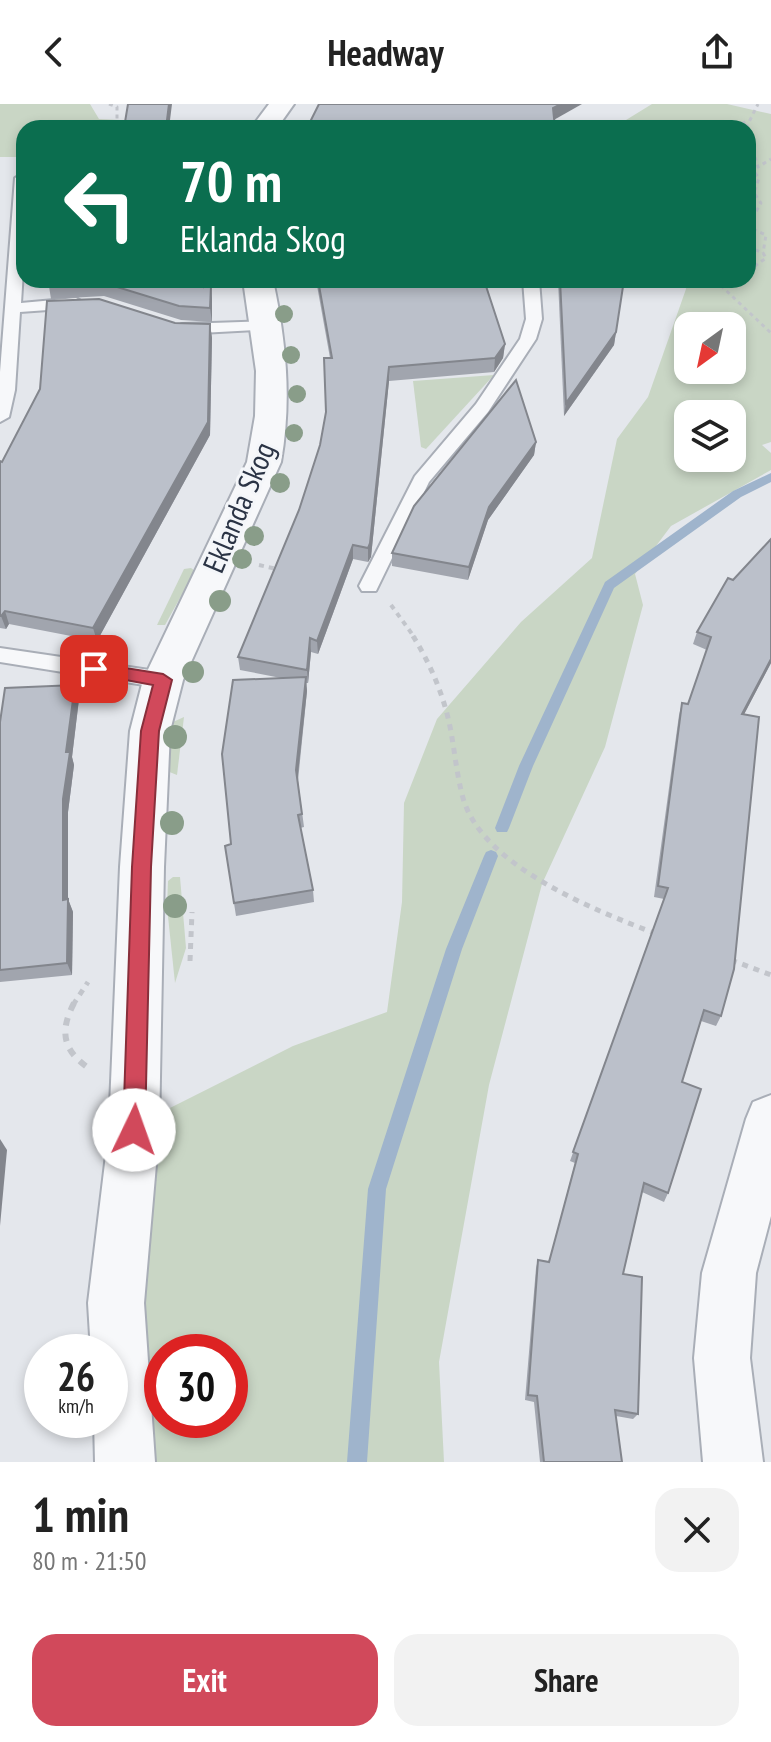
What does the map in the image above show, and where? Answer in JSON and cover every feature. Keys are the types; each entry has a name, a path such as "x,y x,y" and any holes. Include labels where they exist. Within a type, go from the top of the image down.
{"street":[{"name":"Eklanda Skog","path":"125,1462 116,1303 137,1073 142,867 150,731 163,680 264,462 271,429 274,376 269,326 260,288"},
{"path":"733,1462 722,1358 729,1273 771,1119"}],"lane":[{"path":"0,417 7,390 16,276"},
{"path":"369,586 421,480 482,408 528,339 534,319 532,288"},
{"path":"14,308 93,303"},
{"path":"162,326 207,330 269,326"},
{"path":"0,655 163,680"}],"path":[{"path":"109,104 117,107 117,120"},
{"path":"748,120 758,104"},
{"path":"756,171 771,159"},
{"path":"756,160 758,167"},
{"path":"756,196 759,207 756,212"},
{"path":"759,207 771,207"},
{"path":"763,253 769,235"},
{"path":"756,250 766,258 756,266"},
{"path":"723,288 771,333"},
{"path":"256,556 252,564 369,586 385,599 418,640 448,718 455,770 474,825 505,854 561,891 622,921 667,937"},
{"path":"189,964 193,952 191,909"},
{"path":"726,959 771,975"},
{"path":"96,971 64,1018 64,1036 70,1053 82,1064 101,1072 120,1077 137,1073"}],"green space":[{"path":"0,104 90,104 99,119 120,120 16,120 16,157 0,157"},
{"path":"652,104 727,104 771,114 771,442 762,445 771,453 771,470 671,526 635,574 643,605 605,747 542,884 489,1085 439,1362 444,1462 150,1462 148,1438 248,1438 248,1334 144,1334 147,1254 160,1113 293,1046 387,1012 402,902 404,803 437,719 521,622 592,558 617,439 648,397 674,323 674,384 746,384 746,312 678,312 686,288 756,288 756,120 626,120"},
{"path":"494,375 426,449 421,447 413,381"},
{"path":"184,569 195,571 165,625 157,625"},
{"path":"184,717 177,775 167,771 169,731 173,722"},
{"path":"180,877 186,948 175,983 167,907 168,881"}],"building":[{"path":"128,104 169,104 167,120 125,120"},
{"path":"319,104 561,104 553,108 554,120 311,120"},
{"path":"120,288 211,288 210,308 179,306"},
{"path":"319,288 487,288 505,344 495,358 389,367 370,543 368,548 353,545 317,641 310,638 307,670 238,657 299,510 320,445 326,412 324,358 332,358"},
{"path":"560,288 623,288 616,332 566,403"},
{"path":"99,299 175,323 210,324 208,422 93,628 5,611 0,616 0,461 40,389 47,301"},
{"path":"516,380 536,442 489,507 469,567 392,553 414,506"},
{"path":"771,539 771,659 742,714 759,717 734,969 721,1016 704,1010 682,1082 701,1089 668,1193 644,1183 623,1274 642,1277 638,1414 615,1410 622,1462 544,1462 537,1396 528,1395 538,1260 549,1262 578,1154 573,1152 668,888 658,886 682,703 688,704 711,637 697,632 728,578 733,580"},
{"path":"306,677 296,770 302,814 298,815 313,890 234,903 225,846 231,844 222,754 233,680"},
{"path":"75,685 63,799 63,900 68,899 67,963 0,970 0,722 5,688"}],"waterway":[{"path":"502,828 526,766 609,585 737,494 771,477"},
{"path":"357,1462 377,1189 454,949 491,856"}],"route":[{"path":"94,669 163,680 150,731 142,867 134,1130"}]}
